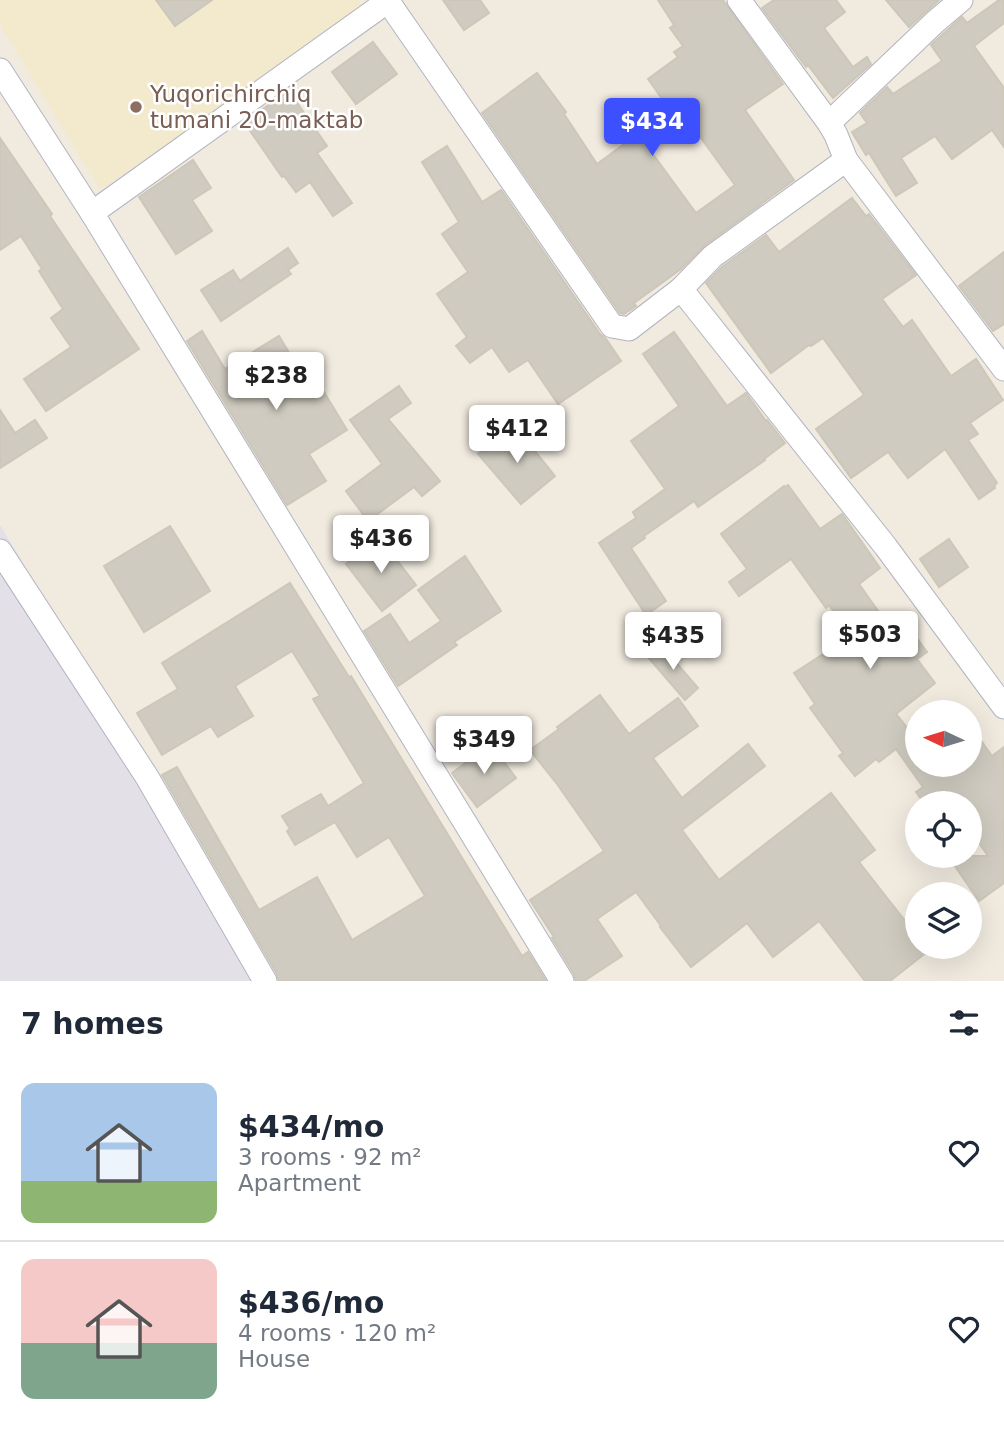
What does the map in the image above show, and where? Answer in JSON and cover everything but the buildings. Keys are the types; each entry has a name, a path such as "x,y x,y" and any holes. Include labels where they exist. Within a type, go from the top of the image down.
{"street":[{"path":"739,0 829,123 846,160 1004,369"},
{"path":"829,123 961,0"},
{"path":"92,213 388,1 612,326 629,329 681,289 713,257 846,160"},
{"path":"0,70 92,213 562,981"},
{"path":"681,289 886,547 1004,707"},
{"path":"0,551 147,777 265,981"}],"shaded area":[{"name":"Yuqorichirchiq tumani 20-maktab","path":"0,0 358,0 365,10 100,190 0,25"},
{"path":"0,525 274,981 0,981"}],"place":[{"name":"Yuqorichirchiq tumani 20-maktab","path":"136,107"}]}
